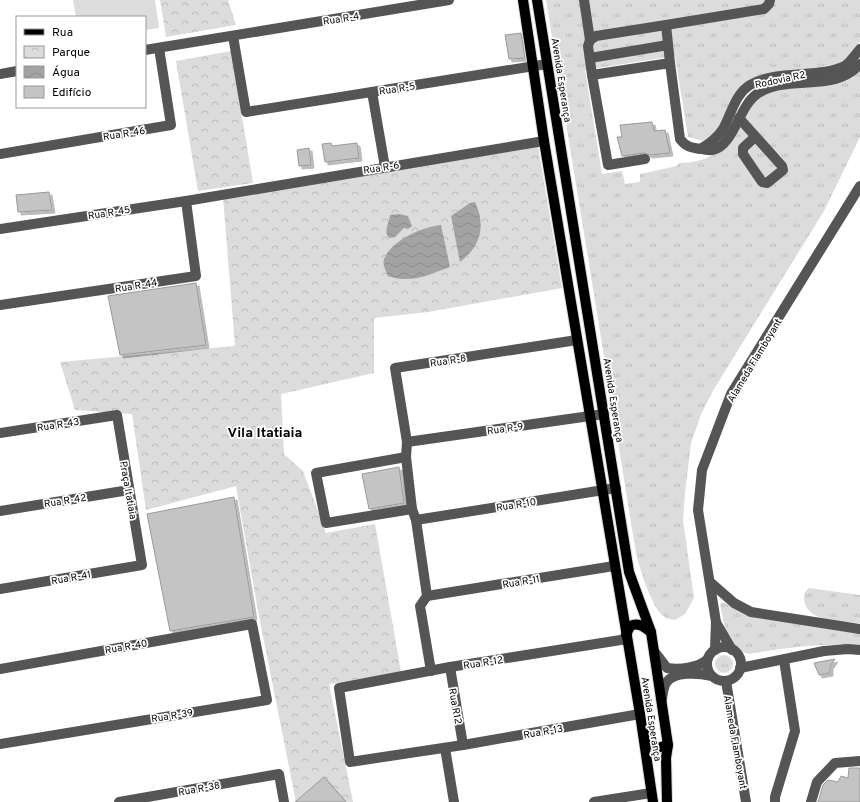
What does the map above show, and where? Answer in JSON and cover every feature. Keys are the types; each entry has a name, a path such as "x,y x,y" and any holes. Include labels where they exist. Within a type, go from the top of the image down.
{"main road":[{"name":"Avenida Esperança","path":"523,0 544,141 601,490 640,714 652,797"},
{"name":"Avenida Esperança","path":"537,0 629,572 651,632 662,699 668,744 666,758 667,802"},
{"path":"627,637 630,626 636,624 642,625 651,632"},
{"path":"640,714 652,744 657,748 668,744"}],"street":[{"name":"Rua R-4","path":"146,50 449,0"},
{"path":"584,0 590,40 588,46 592,75 608,165 645,159"},
{"path":"590,40 596,36 764,9 769,4 770,0"},
{"path":"666,25 680,139 687,146 700,149"},
{"name":"Rua R-5","path":"233,36 246,112 547,64"},
{"path":"590,58 668,45"},
{"name":"Rua R-46","path":"0,154 171,125 159,48"},
{"name":"Rodovia R2","path":"700,149 711,151 716,149 724,142 749,100 769,83 838,68 847,64 860,49"},
{"path":"592,75 670,63"},
{"name":"Rodovia R2","path":"700,149 715,138 722,130 742,91 749,85 841,78 860,64"},
{"path":"0,74 16,71"},
{"path":"372,92 385,167"},
{"path":"739,118 783,170 768,183 762,182 743,154 743,148 755,137"},
{"name":"Rua R-6","path":"218,194 544,141"},
{"name":"Alameda Flamboyant","path":"715,650 716,622 698,510 702,470 731,394 860,186"},
{"name":"Rua R-45","path":"0,229 186,201 218,194"},
{"name":"Rua R-44","path":"0,305 196,276 186,201"},
{"name":"Rua R-8","path":"407,442 395,368 577,340"},
{"name":"Rua R-9","path":"407,442 604,414"},
{"name":"Rua R-43","path":"0,433 117,415"},
{"name":"Praça Itatiaia","path":"117,415 142,565"},
{"path":"407,442 406,457 412,509 416,520 427,596 420,606 430,671"},
{"path":"406,457 316,473 326,523 412,509"},
{"name":"Rua R-10","path":"416,520 616,488"},
{"name":"Rua R-42","path":"0,511 129,490"},
{"name":"Rua R-41","path":"0,589 142,565"},
{"name":"Rua R-11","path":"427,596 614,566"},
{"path":"710,582 734,603 745,610 860,629"},
{"path":"712,600 719,597 734,603"},
{"name":"Alameda Flamboyant","path":"716,622 732,650"},
{"name":"Rua R-40","path":"0,669 252,624"},
{"name":"Rua R-39","path":"0,744 267,700 252,624"},
{"name":"Rua R-12","path":"339,688 450,667 627,637"},
{"path":"653,651 667,668 700,665 707,660 715,650 722,648 732,650 739,656 740,668 735,678 726,681 718,680 711,676 699,673 672,677 666,683 662,699"},
{"path":"740,668 824,651 848,649 860,650"},
{"path":"707,660 707,668 711,676"},
{"path":"775,802 775,797 795,731 784,660"},
{"name":"Rua R12","path":"450,667 463,745"},
{"name":"Alameda Flamboyant","path":"726,681 746,802"},
{"name":"Rua R-13","path":"339,688 350,762 445,748 640,714"},
{"path":"445,748 454,802"},
{"path":"811,802 817,782 835,763 860,761"},
{"name":"Rua R-38","path":"119,802 279,774 284,802"},
{"path":"594,802 652,797"}],"green space":[{"path":"73,0 155,0 159,28 146,30 146,16 76,16"},
{"path":"160,0 228,0 236,25 166,37"},
{"path":"546,0 860,0 860,42 845,59 838,64 756,77 718,129 703,141 688,137 675,56 585,70 602,174 622,171 625,184 640,182 640,174 677,166 679,163 701,160 721,150 754,102 768,92 781,89 838,84 850,79 860,71 860,137 824,211 714,389 702,412 691,443 683,520 694,598 685,614 675,620 664,616 657,609 646,585 636,553"},
{"path":"231,51 253,183 198,191 176,61"},
{"path":"538,147 562,288 428,312 374,318 374,373 281,394 284,454 303,471 326,533 375,524 401,672 329,684 353,802 296,802 258,611 236,486 146,510 132,414 75,410 60,362 235,346 223,197"},
{"path":"809,588 860,595 860,623 835,621 818,617 811,613 806,607 804,599 805,593"},
{"path":"723,602 745,615 860,632 860,646 819,645 749,654 742,651 731,641 723,619 720,604"},
{"path":"724,655 730,658 733,664 730,670 724,673 718,670 715,664 718,658"}],"water":[{"path":"475,202 480,219 480,235 473,249 460,262 451,216 470,203"},
{"path":"399,214 408,216 412,226 408,229 404,228 395,237 389,238 386,230 390,215"},
{"path":"441,225 450,267 420,278 405,279 388,276 384,268 384,259 394,246 401,240 425,228"}],"building":[{"path":"521,33 525,58 509,59 505,35"},
{"path":"652,122 654,131 665,130 670,153 650,155 644,153 622,156 617,137 622,137 620,125"},
{"path":"331,143 332,146 357,143 359,158 325,162 322,144"},
{"path":"309,148 311,165 299,166 297,150"},
{"path":"49,192 52,210 18,212 16,195"},
{"path":"196,283 206,345 120,355 108,296"},
{"path":"399,467 404,503 369,509 362,474"},
{"path":"234,497 254,617 170,631 147,514"},
{"path":"835,659 830,666 830,673 819,675 814,663"},
{"path":"849,768 860,768 860,802 818,802 823,785 828,780 838,782 841,776 848,778"},
{"path":"324,777 346,802 295,802"}],"district":[{"name":"Vila Itatiaia","path":"265,432"}]}
